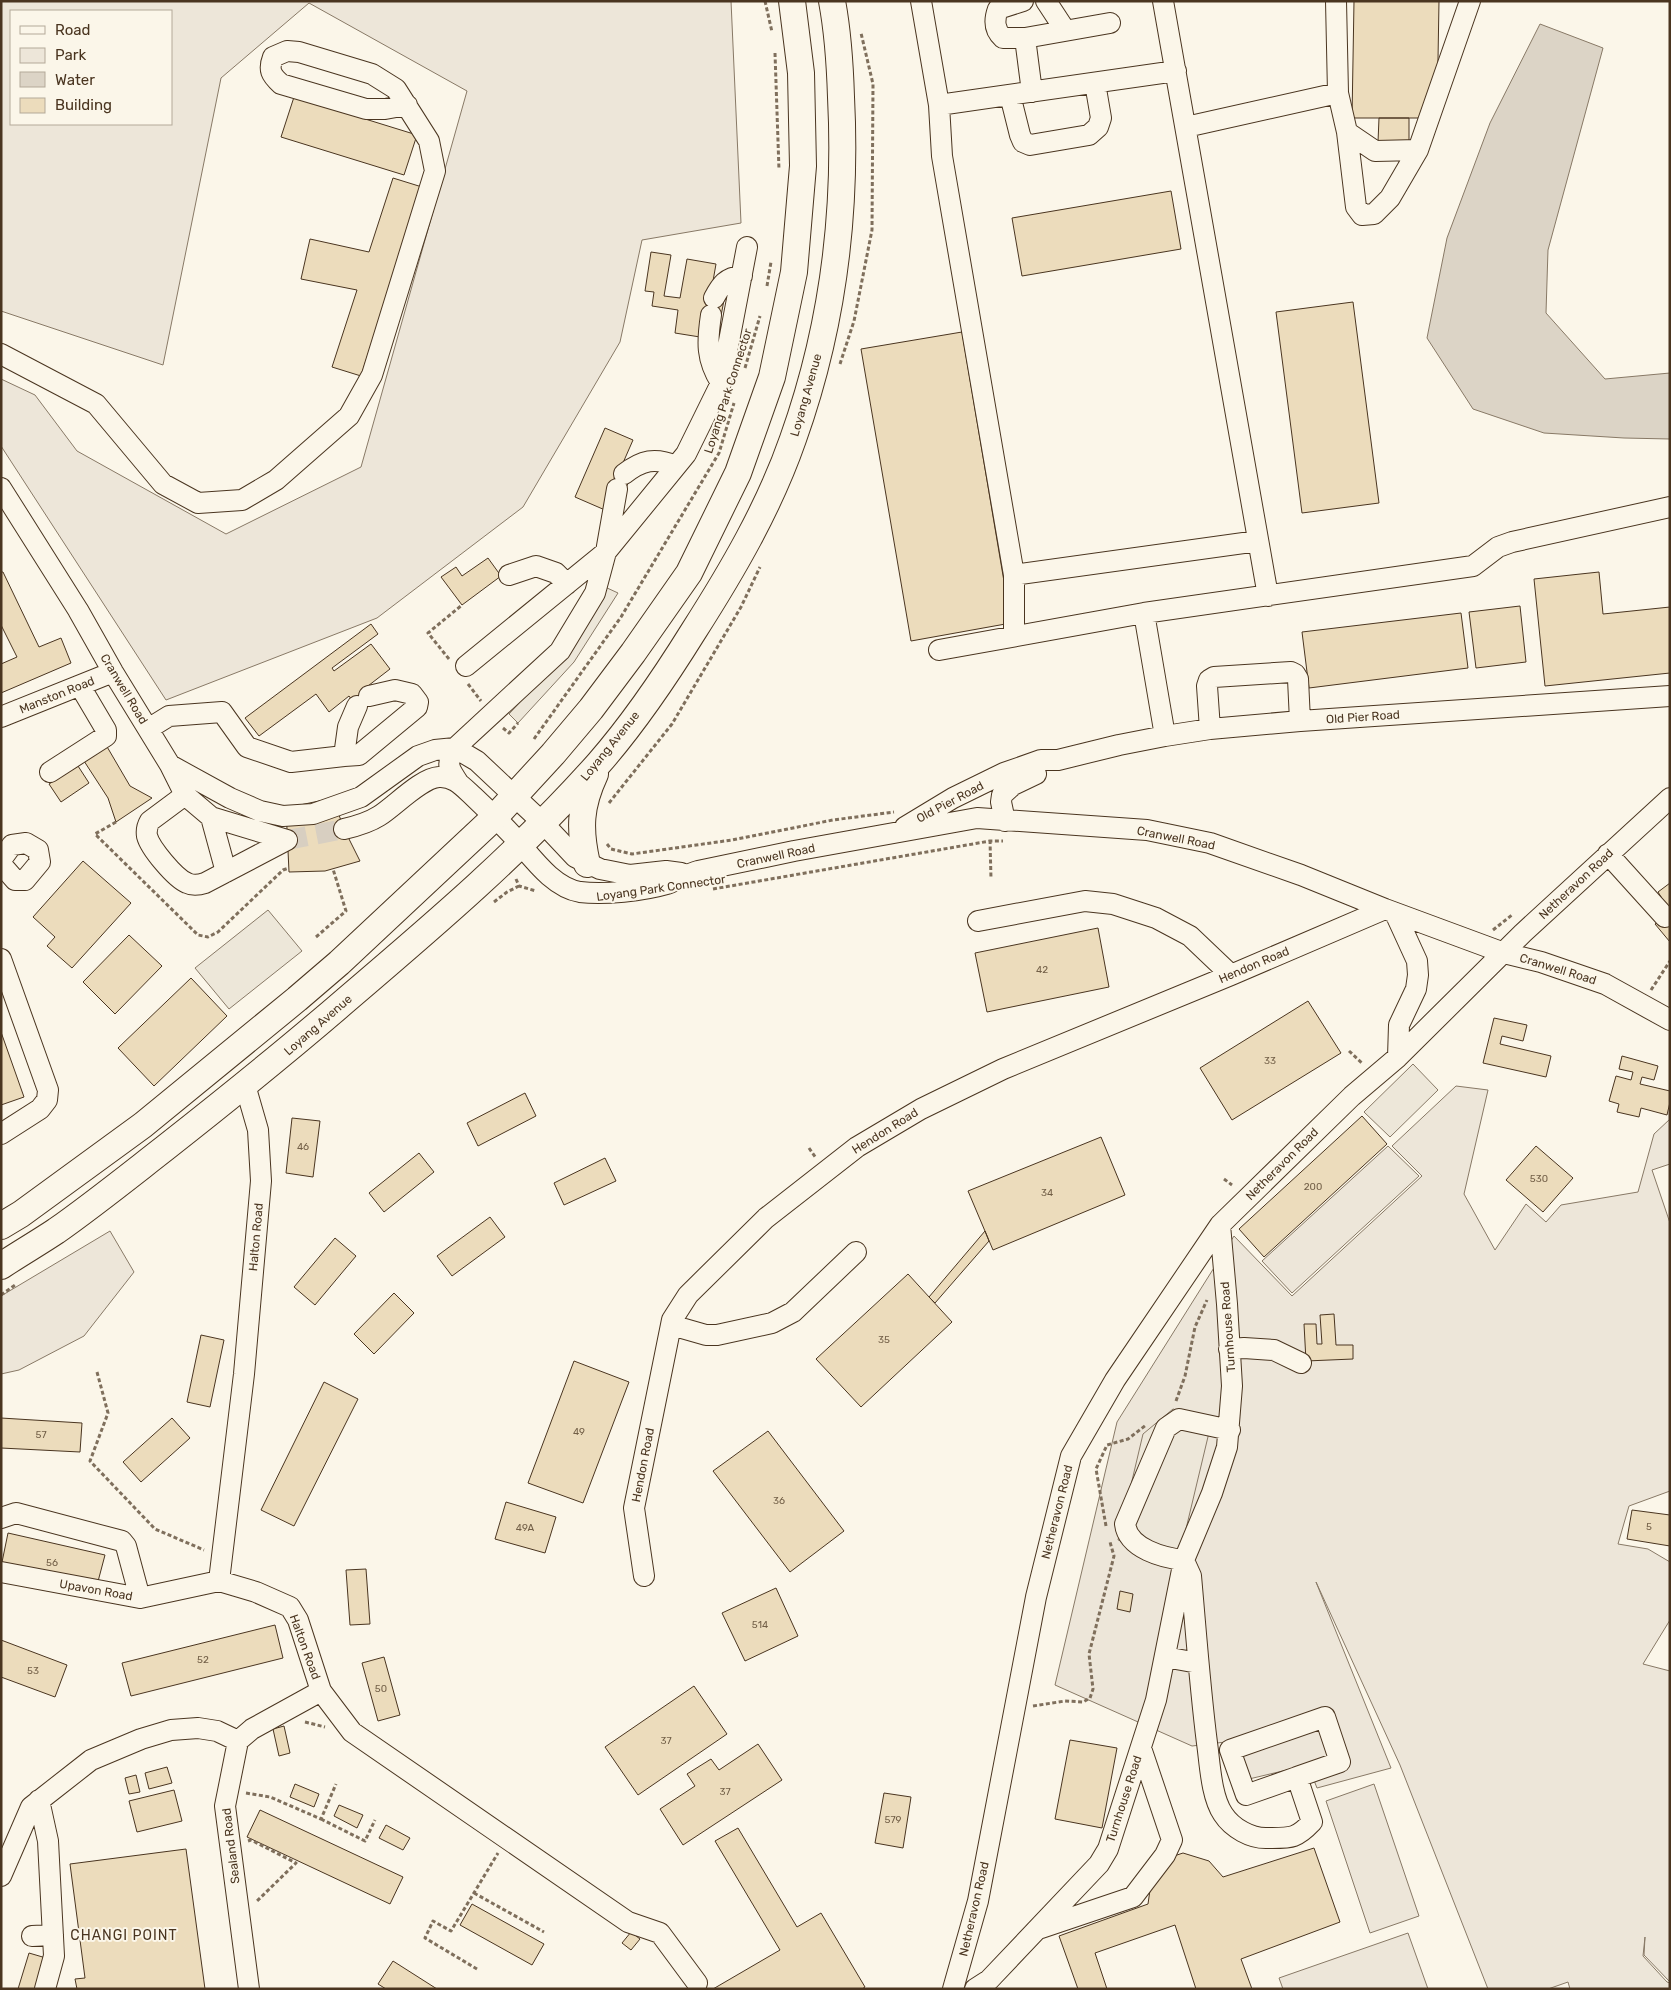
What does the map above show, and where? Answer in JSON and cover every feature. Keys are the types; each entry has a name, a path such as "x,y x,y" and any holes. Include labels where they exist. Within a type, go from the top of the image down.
{"main road":[{"path":"1,1226 21,1214 142,1125 297,999 339,963 495,817 591,709 689,573 738,473 772,377 794,272 803,166 801,72 792,1"},
{"name":"Loyang Avenue","path":"1,1266 56,1231 245,1085 460,902 542,823 602,759 666,676 728,576 750,536 775,483 796,429 813,373 834,276 842,199 842,100 838,34 832,1"},
{"path":"587,864 583,844 582,816 586,794 602,759"}],"street":[{"path":"921,1 939,105 942,156 1014,575 1014,636"},
{"path":"1023,1 998,9 996,22 999,34 1003,38 1025,38 1110,22"},
{"path":"1046,1 1065,30"},
{"path":"1163,1 1268,596"},
{"path":"1336,1 1338,92 1347,132 1356,207 1362,215 1374,214 1390,198 1418,150 1470,1"},
{"path":"1025,38 1032,92"},
{"path":"1,354 96,404 163,484 198,503 242,500 276,480 350,416 372,375 435,171 429,141 407,105 396,89 372,74 300,52 287,51 273,57 269,67 272,77 281,84 366,109 385,110 407,105"},
{"path":"939,105 1176,71"},
{"path":"1010,95 1020,135 1023,142 1030,145 1089,135 1098,127 1101,118 1095,82"},
{"path":"1186,127 1338,92"},
{"path":"1347,132 1375,150 1418,150"},
{"path":"466,666 606,552 686,454 720,383 747,247"},
{"path":"720,383 711,368 708,338 713,306 722,285 731,277 742,276"},
{"path":"458,782 449,767 449,759 456,748 560,652 595,593 621,481 638,463 663,460 676,466"},
{"name":"Cranwell Road","path":"1,488 78,610 113,672 170,765 185,795 211,817 287,840 226,872"},
{"path":"939,650 1144,613 1472,566 1498,547 1512,542 1670,507"},
{"path":"1014,575 1258,541"},
{"path":"510,575 536,566 556,573 567,584"},
{"path":"1144,613 1165,736"},
{"name":"Manston Road","path":"1,717 113,672"},
{"path":"1210,729 1207,686 1209,680 1214,678 1291,672 1298,678 1300,721"},
{"path":"50,772 106,736 106,730 80,686"},
{"path":"148,729 169,716 222,712 247,746 291,762 359,755 417,707 418,702 412,694 396,690 363,701 348,727 344,756"},
{"name":"Old Pier Road","path":"896,832 953,798 1004,774 1041,760 1058,760 1165,736 1210,729 1300,721 1670,696"},
{"name":"Cranwell Road","path":"456,748 477,761 575,857 587,864 630,876 669,870 686,874"},
{"path":"170,765 230,798 260,811 283,816 313,814 362,797 418,756 435,750 456,748"},
{"name":"Old Pier Road","path":"1005,821 1001,802 1002,795 1013,785 1029,776 1048,770 1058,760"},
{"name":"Old Pier Road","path":"977,818 983,790 1004,774"},
{"path":"344,829 363,824 379,816 433,777 449,778 458,782"},
{"name":"Cranwell Road","path":"458,782 495,817 511,853 544,870 561,884 579,892 605,893 648,888 667,884 686,874 794,851 977,818 1148,830 1210,843 1314,880 1390,911 1504,953 1542,962 1605,984 1670,1020"},
{"path":"185,795 150,821 147,826 147,835 152,846 177,877 187,884 198,885 226,872 211,817"},
{"name":"Netheravon Road","path":"954,1989 978,1901 1036,1597 1071,1456 1116,1380 1220,1225 1346,1102 1398,1057 1504,953 1670,798"},
{"path":"1,860 12,845 26,843 38,850 40,862 26,880 15,880 1,864"},
{"path":"1608,854 1665,917"},
{"path":"978,921 1085,901 1113,904 1156,918 1190,936 1231,975"},
{"path":"1390,911 1417,961 1418,975 1416,989 1398,1025 1398,1057"},
{"name":"Hendon Road","path":"644,1576 634,1508 670,1325 688,1295 766,1218 857,1147 921,1109 1004,1069 1390,911"},
{"path":"1,959 48,1090 47,1100 40,1109 1,1134"},
{"name":"Halton Road","path":"245,1085 258,1130 261,1181 244,1374 219,1581 256,1592 290,1606 298,1620 321,1691 352,1732 628,1922 660,1933 697,1983"},
{"name":"Turnhouse Road","path":"981,1987 1099,1864 1108,1849 1141,1748 1156,1700 1184,1560 1215,1484 1227,1447 1230,1430 1232,1386 1220,1225"},
{"path":"670,1325 706,1335 717,1335 772,1322 793,1312 856,1252"},
{"path":"1229,1349 1274,1350 1301,1363"},
{"path":"1230,1430 1179,1419 1166,1428 1125,1524 1126,1530 1143,1548 1165,1558 1184,1560 1191,1576 1198,1663 1212,1786 1223,1814 1240,1831 1262,1838 1289,1838 1302,1833 1312,1822 1297,1777"},
{"path":"1,1518 16,1513 122,1541 126,1546 140,1598"},
{"name":"Upavon Road","path":"1,1572 140,1598 219,1581"},
{"path":"1165,1657 1198,1663"},
{"path":"1,1876 31,1807 90,1760 141,1739 171,1730 198,1728 217,1731 238,1741 252,1729 286,1712 321,1691"},
{"path":"1325,1717 1340,1762 1297,1777 1246,1795 1230,1750 1325,1717"},
{"name":"Sealand Road","path":"238,1741 225,1806 249,1989"},
{"path":"1037,1930 1132,1897 1165,1855 1172,1840 1141,1748"},
{"path":"39,1800 48,1841 54,1956 45,1989"},
{"path":"32,1936 53,1935"}],"path":[{"path":"765,1 772,35"},
{"path":"775,52 779,173"},
{"path":"765,293 772,256"},
{"name":"Loyang Park Connector","path":"745,368 762,312"},
{"name":"Loyang Park Connector","path":"529,746 621,617 719,453 736,397"},
{"path":"606,843 611,849 632,854 732,840 833,820 898,811"},
{"name":"Loyang Park Connector","path":"709,890 981,842 1009,841"},
{"path":"991,850 991,880"},
{"path":"511,853 513,872 519,886 540,892"},
{"path":"316,937 346,911 333,869"},
{"path":"1650,993 1670,961"},
{"path":"1349,1051 1361,1062"},
{"path":"1224,1179 1232,1185"},
{"path":"97,1372 108,1413 90,1461 155,1529 221,1557"},
{"path":"1030,1715 1034,1696"},
{"path":"286,1712 293,1718 324,1728 340,1716"},
{"path":"321,1819 336,1784"},
{"path":"228,1790 270,1797 365,1840 375,1820"},
{"path":"238,1910 250,1908 296,1863 251,1840"},
{"path":"477,1969 425,1938 433,1922 451,1931 507,1840"},
{"path":"474,1893 544,1932"}],"green space":[{"path":"1,1 731,1 741,223 642,240 620,342 523,507 377,618 166,700 1,446 1,379 35,395 77,451 226,534 361,467 467,91 309,3 221,78 163,365 1,311"},
{"path":"1456,1086 1488,1090 1464,1194 1495,1250 1526,1204 1546,1222 1561,1205 1638,1192 1654,1134 1670,1119 1670,1164 1652,1170 1670,1223 1670,1491 1629,1506 1618,1544 1648,1549 1670,1562 1670,1620 1643,1664 1670,1671 1670,1982 1644,1955 1645,1937 1643,1956 1670,1983 1670,1989 1570,1989 1568,1982 1548,1989 1488,1989 1400,1765 1316,1582 1391,1768 1317,1788 1308,1765 1249,1779 1234,1741 1192,1746 1055,1685 1117,1422 1234,1236 1292,1296 1422,1176 1392,1146"},
{"path":"1388,1146 1419,1176 1292,1293 1262,1261"},
{"path":"110,1231 134,1272 84,1336 19,1370 1,1374 1,1296"},
{"path":"1374,1784 1419,1916 1370,1933 1326,1801"},
{"path":"1408,1933 1428,1989 1283,1989 1279,1978"}],"shaded area":[{"path":"605,587 618,593 574,662 518,723 509,714 564,655"},
{"path":"268,910 302,951 229,1009 195,968"},
{"path":"1413,1064 1438,1090 1390,1137 1364,1112"},
{"path":"1173,1409 1212,1420 1180,1554 1118,1540 1143,1434"}],"water":[{"path":"1540,24 1603,48 1548,250 1546,313 1605,379 1670,373 1670,439 1544,433 1473,409 1427,338 1447,238 1490,123"}],"building":[{"path":"1354,1 1439,1 1437,118 1352,118"},
{"path":"294,97 417,135 404,175 281,137"},
{"path":"1379,118 1409,118 1409,142 1378,142"},
{"path":"393,178 422,187 361,376 332,367 357,290 301,279 310,239 369,252"},
{"path":"1171,191 1181,249 1022,276 1012,218"},
{"path":"651,252 671,255 664,296 680,298 687,259 716,264 710,298 724,300 721,316 704,314 700,337 675,333 678,310 652,306 654,292 645,291"},
{"path":"1353,302 1379,503 1302,513 1276,312"},
{"path":"962,332 1011,623 911,641 861,349"},
{"path":"605,428 633,440 619,472 631,477 624,492 605,510 575,497"},
{"path":"488,558 501,576 462,605 441,577 456,567 462,576"},
{"path":"1,572 3,572 39,647 61,638 71,663 1,693 1,664 17,657 1,625"},
{"path":"1599,572 1603,614 1670,607 1670,673 1545,686 1534,579"},
{"path":"1520,606 1526,662 1476,668 1469,612"},
{"path":"1461,613 1468,668 1309,688 1302,632"},
{"path":"371,624 378,634 332,668 334,671 371,644 390,669 364,689 373,701 360,711 349,696 329,712 316,694 259,736 245,718"},
{"path":"106,745 130,786 152,798 116,822 108,798 84,761"},
{"path":"78,766 89,783 61,802 49,784"},
{"path":"333,798 344,829 360,861 325,871 289,872 286,808"},
{"path":"83,861 131,903 72,968 47,946 55,937 33,917"},
{"path":"1670,883 1670,911 1658,892"},
{"path":"1670,914 1670,942 1655,924"},
{"path":"1098,928 1109,987 987,1012 975,953"},
{"path":"129,935 162,966 115,1014 83,982"},
{"path":"191,978 227,1016 154,1086 118,1048"},
{"path":"1308,1001 1341,1053 1232,1120 1200,1068"},
{"path":"1494,1018 1527,1025 1523,1041 1502,1036 1500,1044 1551,1056 1546,1077 1483,1063"},
{"path":"1,1032 24,1097 1,1105"},
{"path":"1622,1056 1658,1066 1654,1080 1642,1077 1640,1084 1670,1091 1667,1115 1641,1108 1639,1117 1617,1112 1619,1104 1609,1101 1616,1076 1631,1080 1633,1072 1619,1069"},
{"path":"525,1093 536,1116 478,1146 467,1123"},
{"path":"1362,1116 1387,1144 1264,1257 1239,1229"},
{"path":"292,1118 320,1121 313,1177 286,1173"},
{"path":"1101,1137 1125,1195 993,1250 968,1191"},
{"path":"1536,1146 1573,1178 1543,1212 1506,1180"},
{"path":"419,1153 434,1172 384,1212 369,1193"},
{"path":"605,1158 616,1181 564,1205 554,1183"},
{"path":"490,1217 505,1237 452,1276 437,1256"},
{"path":"985,1231 989,1241 935,1303 929,1297"},
{"path":"335,1238 356,1256 315,1305 294,1287"},
{"path":"908,1274 952,1322 861,1407 816,1359"},
{"path":"394,1293 414,1313 374,1354 354,1334"},
{"path":"1334,1314 1336,1345 1353,1345 1353,1359 1306,1361 1304,1324 1316,1324 1317,1344 1322,1344 1320,1315"},
{"path":"201,1335 224,1340 210,1407 187,1402"},
{"path":"574,1361 629,1382 583,1503 528,1483"},
{"path":"324,1382 358,1399 294,1526 261,1510"},
{"path":"1,1418 82,1423 80,1452 1,1448"},
{"path":"172,1418 190,1438 141,1482 123,1462"},
{"path":"768,1431 844,1531 790,1572 713,1471"},
{"path":"506,1502 556,1517 545,1553 495,1539"},
{"path":"1632,1510 1670,1515 1670,1546 1627,1539"},
{"path":"8,1533 105,1555 96,1589 1,1567"},
{"path":"366,1569 370,1624 350,1625 346,1570"},
{"path":"776,1588 798,1636 745,1661 722,1613"},
{"path":"1120,1591 1133,1594 1130,1612 1117,1609"},
{"path":"275,1625 283,1658 131,1696 122,1663"},
{"path":"1,1640 67,1665 55,1697 1,1677"},
{"path":"384,1657 400,1715 378,1721 362,1663"},
{"path":"694,1686 727,1734 638,1795 605,1747"},
{"path":"284,1726 290,1753 279,1756 273,1729"},
{"path":"1070,1740 1117,1748 1102,1828 1055,1819"},
{"path":"758,1744 782,1780 683,1845 660,1809 695,1786 687,1774 711,1759 719,1770"},
{"path":"167,1767 172,1783 149,1789 145,1773"},
{"path":"136,1775 140,1792 129,1794 125,1778"},
{"path":"295,1784 319,1794 314,1807 290,1797"},
{"path":"174,1790 182,1821 137,1832 129,1801"},
{"path":"884,1793 911,1797 903,1848 875,1843"},
{"path":"339,1805 363,1815 357,1828 334,1816"},
{"path":"260,1810 403,1877 390,1904 247,1837"},
{"path":"386,1825 410,1838 403,1850 379,1838"},
{"path":"738,1828 797,1927 821,1913 865,1987 862,1989 713,1989 780,1950 715,1841"},
{"path":"1314,1848 1340,1922 1241,1959 1252,1989 1196,1989 1175,1925 1095,1953 1107,1989 1078,1989 1059,1936 1148,1904 1151,1883 1171,1857 1183,1853 1209,1861 1223,1877"},
{"path":"186,1849 205,1989 77,1989 75,1979 85,1978 70,1864"},
{"path":"472,1904 544,1944 532,1965 460,1925"},
{"path":"631,1932 640,1939 631,1950 622,1943"},
{"path":"29,1953 46,1958 38,1989 18,1989"},
{"path":"393,1961 437,1989 386,1989 378,1984"}],"tunnel":[{"path":"287,840 344,829"}],"district":[{"name":"CHANGI POINT","path":"124,1935"}]}
